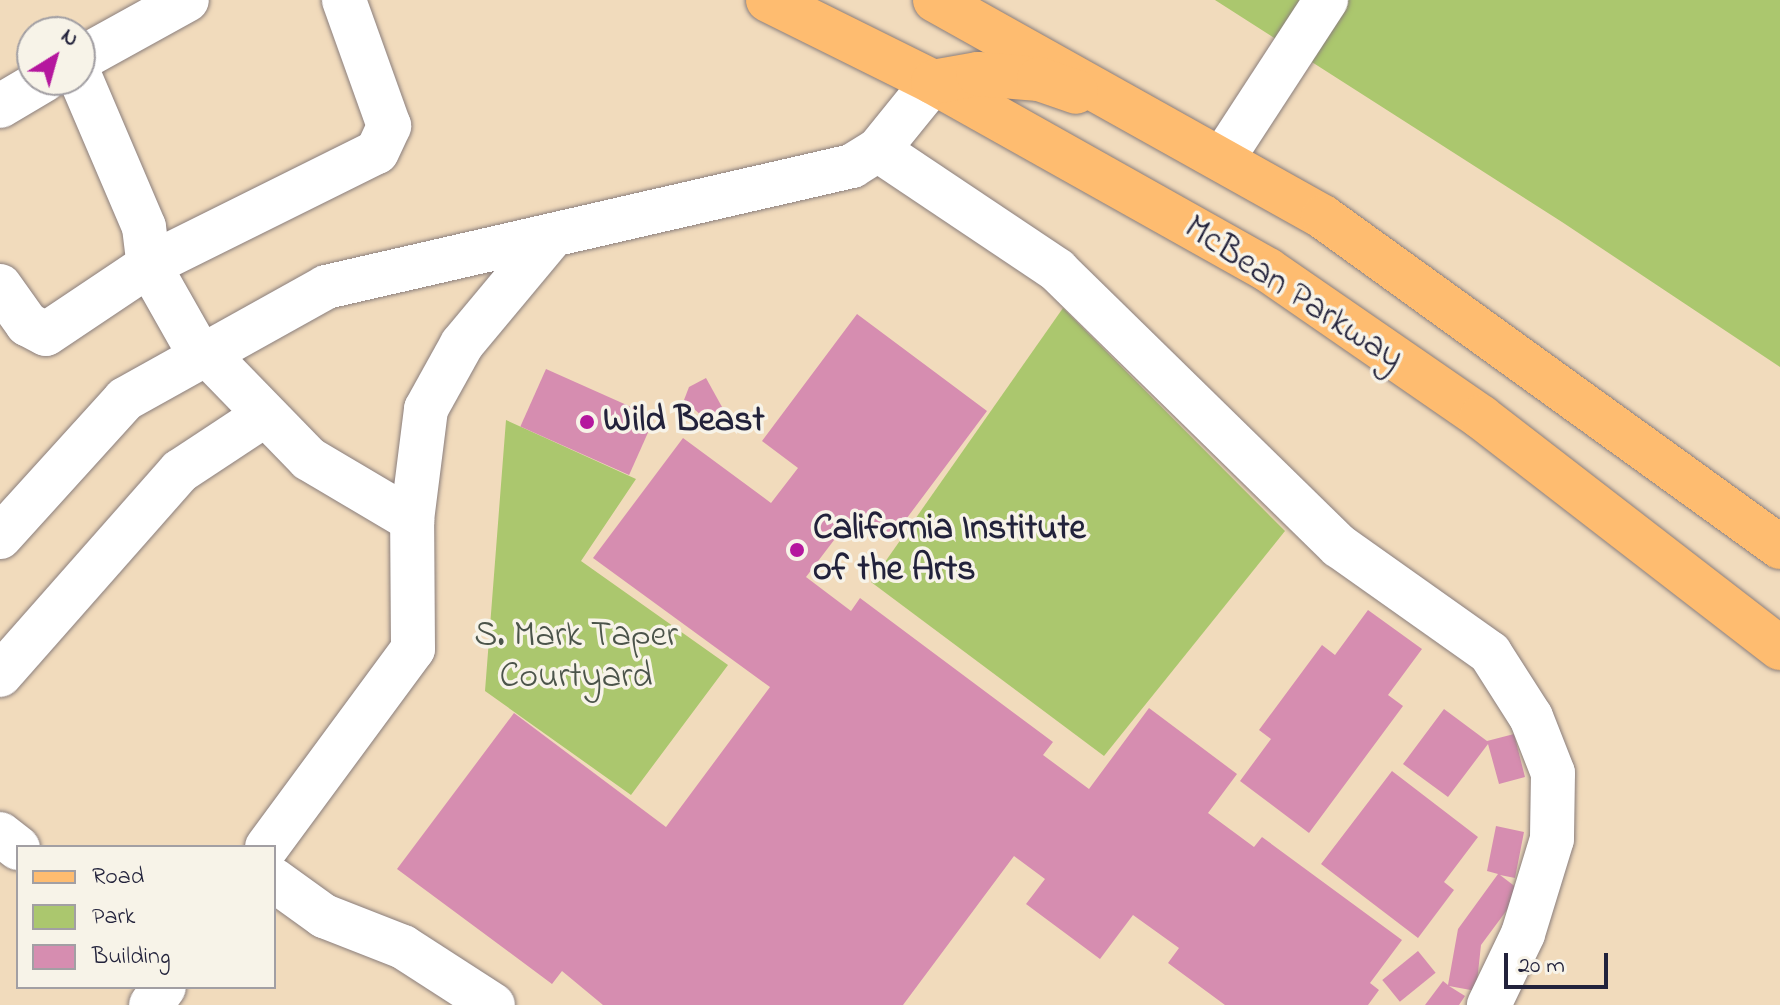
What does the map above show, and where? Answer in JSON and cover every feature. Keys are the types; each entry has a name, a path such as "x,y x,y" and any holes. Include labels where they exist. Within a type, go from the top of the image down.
{"main road":[{"name":"McBean Parkway","path":"768,0 933,82 1268,270 1481,417 1780,648"},
{"path":"935,0 1150,117 1323,217 1540,367 1780,547"},
{"path":"933,82 978,74 1039,79 1150,117"}],"lane":[{"path":"96,50 187,0"},
{"path":"0,286 27,324 46,334 149,265 377,152 388,138 344,0"},
{"path":"1223,158 1326,0"},
{"path":"0,537 125,399 326,287 823,174 878,150 933,82"},
{"path":"88,96 144,227 149,265 203,354 262,417 309,459 412,520"},
{"path":"878,150 1057,270 1339,546 1490,653 1531,717 1553,786 1552,839 1523,934 1489,1005"},
{"path":"268,845 413,649 412,520 426,409 462,344 551,237"},
{"path":"0,675 180,471 262,417"},
{"path":"0,834 16,846"},
{"path":"276,881 324,916 403,947 493,1005"}],"green space":[{"path":"1215,0 1780,0 1780,367 1562,222"},
{"path":"1063,308 1285,531 1104,756 871,582"},
{"name":"S. Mark Taper Courtyard","path":"506,420 636,479 581,561 728,665 631,795 485,691"}],"building":[{"path":"857,314 987,411 889,542 853,515 806,577 851,611 860,598 1053,742 1043,755 1089,789 1149,708 1237,774 1208,813 1254,847 1262,837 1402,940 1370,983 1379,990 1368,1005 1225,1005 1168,963 1179,948 1133,915 1100,959 1026,904 1045,879 1014,856 903,1005 603,1005 562,971 552,984 397,869 514,713 666,827 770,687 593,558 683,438 771,503 798,468 762,441"},
{"name":"Wild Beast","path":"546,369 655,417 629,475 520,427"},
{"path":"706,378 727,416 712,425 684,400 689,387"},
{"path":"1368,610 1422,649 1388,695 1403,706 1309,833 1240,781 1271,739 1259,730 1322,645 1335,655"},
{"path":"1444,709 1487,741 1514,734 1525,777 1499,784 1488,744 1448,797 1403,764"},
{"path":"1392,771 1478,837 1444,882 1454,890 1418,938 1321,864"},
{"path":"1496,826 1524,832 1515,878 1500,875 1521,891 1481,945 1476,991 1449,986 1465,996 1459,1005 1425,1005 1443,981 1448,985 1458,929 1498,874 1487,871"},
{"path":"1418,951 1436,973 1400,1002 1382,980"}],"place":[{"name":"Wild Beast","path":"587,422"},
{"name":"California Institute of the Arts","path":"797,550"}]}
